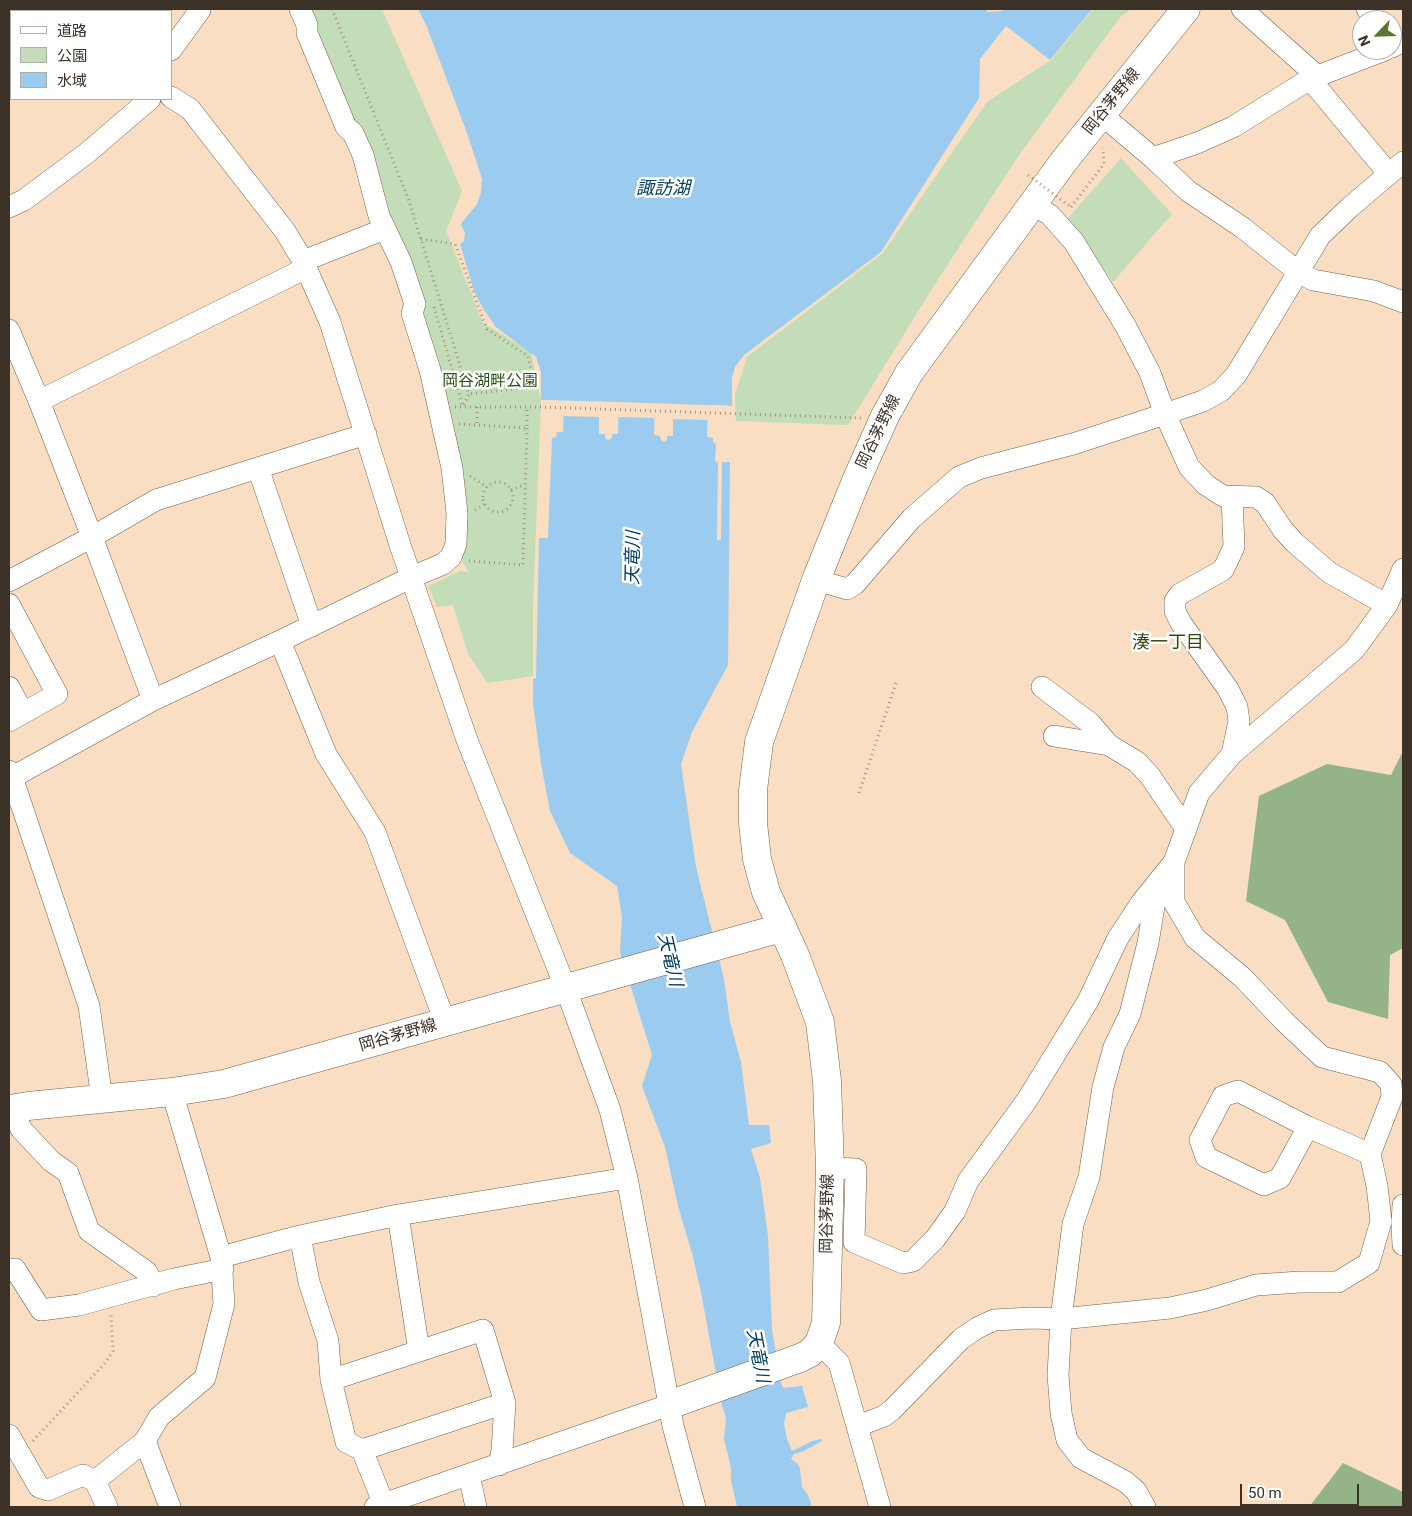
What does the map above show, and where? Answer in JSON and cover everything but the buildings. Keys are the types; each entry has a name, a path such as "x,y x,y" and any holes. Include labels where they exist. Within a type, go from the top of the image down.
{"main road":[{"name":"岡谷茅野線","path":"814,1348 826,1323 830,1168 828,1081 820,1022 794,955 771,931 766,892 757,859 753,823 753,790 759,742 816,580 856,480 885,416 904,381 1064,162 1186,9"},
{"name":"岡谷茅野線","path":"11,1108 172,1092 224,1084 771,931"},
{"path":"676,1403 800,1358 814,1348"}],"street":[{"path":"288,9 300,29 307,33"},
{"path":"102,1099 88,1006 10,776 153,700 443,564 451,558 456,544 457,513 452,468 430,370 412,313 405,308 382,230 344,136 346,127 307,33 307,25 300,9"},
{"path":"816,580 847,589 855,584 912,518 959,477 981,468 1073,444 1204,401 1221,391 1236,375 1297,271 1320,236 1396,168 1314,77 1242,9"},
{"path":"172,49 200,10"},
{"path":"1153,158 1197,143 1233,127 1314,77 1355,60"},
{"path":"172,98 190,109 285,231 305,265 330,322 401,548 467,740 574,987 610,1110 627,1178 676,1403 695,1507"},
{"path":"9,207 24,200 87,153 149,100"},
{"path":"1102,115 1153,158 1188,191 1242,228 1297,271 1313,280 1374,291 1403,302"},
{"path":"1034,204 1050,215 1074,242 1126,325 1150,374 1164,414 1189,467 1206,485 1223,496 1256,497 1265,503 1295,544 1330,573 1387,605"},
{"path":"39,400 305,265 382,230"},
{"path":"9,330 39,400 153,700"},
{"path":"9,581 92,537 156,500 366,434"},
{"path":"258,468 312,626"},
{"path":"1232,497 1234,546 1223,570 1180,594 1175,601 1175,611 1180,623 1228,688 1237,707 1239,721 1232,754"},
{"path":"830,1168 856,1169 854,1242 903,1263 913,1261 935,1238 955,1211 968,1181 1027,1100 1088,1001 1118,938 1174,862 1199,793 1232,754 1354,650 1387,605 1403,569"},
{"path":"9,604 57,694 16,717 9,687"},
{"path":"280,641 326,754 375,832 445,1022"},
{"path":"1042,687 1090,723 1109,745 1137,762 1150,776 1186,829"},
{"path":"1054,736 1109,745"},
{"path":"858,1426 884,1416 892,1410 961,1339 977,1328 994,1320 1061,1319 1170,1308 1256,1286 1300,1282 1338,1282 1369,1263 1381,1220 1377,1186 1370,1154 1392,1097 1391,1084 1380,1072 1322,1057 1242,977 1195,938 1174,902 1174,862"},
{"path":"1145,1507 1136,1491 1126,1482 1080,1458 1067,1440 1061,1412 1058,1376 1061,1319 1073,1224 1089,1177 1103,1087 1114,1047 1130,1014 1148,943 1159,880"},
{"path":"1308,1127 1280,1178 1264,1185 1206,1157 1200,1140 1223,1096 1238,1091 1308,1127 1370,1154"},
{"path":"96,1481 145,1440 159,1418 205,1378 224,1304 222,1263 172,1092"},
{"path":"11,1108 21,1129 51,1161 68,1173 89,1232 147,1272 153,1286"},
{"path":"9,1270 15,1269 41,1310 79,1304 153,1286 300,1236 398,1215 627,1178"},
{"path":"398,1215 419,1351"},
{"path":"1381,1220 1403,1225"},
{"path":"300,1236 309,1282 328,1341 331,1380 346,1442 362,1450 381,1506 676,1403"},
{"path":"331,1380 483,1330 505,1403 502,1450 498,1465"},
{"path":"814,1348 839,1363 880,1507"},
{"path":"362,1450 505,1403"},
{"path":"9,1435 39,1487 48,1490 83,1475 96,1481 107,1507"},
{"path":"145,1440 170,1507"},
{"path":"469,1475 470,1488 476,1507"}],"path":[{"path":"332,9 408,198 469,394 463,407"},
{"path":"1028,175 1071,207 1104,164 1103,148"},
{"path":"421,239 455,244 487,328 528,356 534,384 514,389 469,394"},
{"path":"439,407 541,407 870,418"},
{"path":"476,407 477,425"},
{"path":"467,552 468,561 523,565 527,407"},
{"path":"459,433 458,424 527,428"},
{"path":"470,476 487,487"},
{"path":"495,482 500,482 511,490 510,504 503,510 498,511 488,508 483,495 487,487 495,482"},
{"path":"511,490 525,484"},
{"path":"858,793 896,683"},
{"path":"20,1455 105,1363 113,1351 110,1297"}],"green space":[{"name":"岡谷湖畔公園","path":"306,9 382,9 462,191 446,231 483,323 531,352 541,400 533,607 533,676 488,683 468,654 453,605 437,607 428,586 460,571 469,572 463,563 462,552 465,543 466,497 451,418"},
{"path":"1093,9 1132,9 1121,16 1019,155 937,281 848,425 736,421 735,395 747,357 883,253 987,102 1051,60"},
{"path":"1121,158 1172,214 1113,282 1068,218"},
{"path":"1403,751 1403,948 1390,955 1388,1019 1328,1002 1285,920 1246,901 1259,796 1327,764 1391,775"},
{"path":"1343,1463 1403,1492 1403,1507 1309,1507"}],"water":[{"path":"418,9 987,9 987,12 1002,11 1004,9 1092,9 1050,60 1006,26 980,59 979,98 881,252 744,355 735,367 732,378 732,406 708,405 707,437 713,438 713,442 716,444 715,461 718,462 717,540 721,540 722,462 730,462 728,665 692,732 681,764 696,867 724,979 730,1022 741,1062 749,1125 769,1125 771,1143 751,1149 760,1178 768,1236 772,1329 780,1379 783,1388 802,1386 808,1407 786,1413 784,1424 787,1439 792,1451 812,1441 821,1439 822,1441 794,1454 791,1459 798,1464 802,1487 808,1495 812,1507 737,1507 724,1439 726,1417 722,1406 701,1292 678,1206 665,1147 642,1086 652,1055 620,952 622,917 617,886 570,853 550,811 541,764 533,703 533,679 536,678 539,538 548,538 552,438 556,437 557,432 563,432 564,401 541,400 541,372 536,357 496,327 474,291 460,244 464,241 465,233 461,224 477,204 481,192 482,179 467,133 427,27","holes":["599,402 619,402 618,434 612,434 612,438 608,440 605,438 605,434 599,434","655,404 673,404 673,436 667,436 667,440 664,442 660,436 654,435"]}],"pier":[{"path":"541,400 734,406 732,408 710,408 710,420 671,419 671,407 657,406 657,418 616,417 617,405 602,404 602,417 561,416 561,403 541,403"}],"district":[{"name":"湊一丁目","path":"1168,643"}],"water label":[{"name":"諏訪湖","path":"663,189"},
{"name":"天竜川","path":"634,558"},
{"name":"天竜川","path":"669,960"},
{"name":"天竜川","path":"757,1356"}]}
